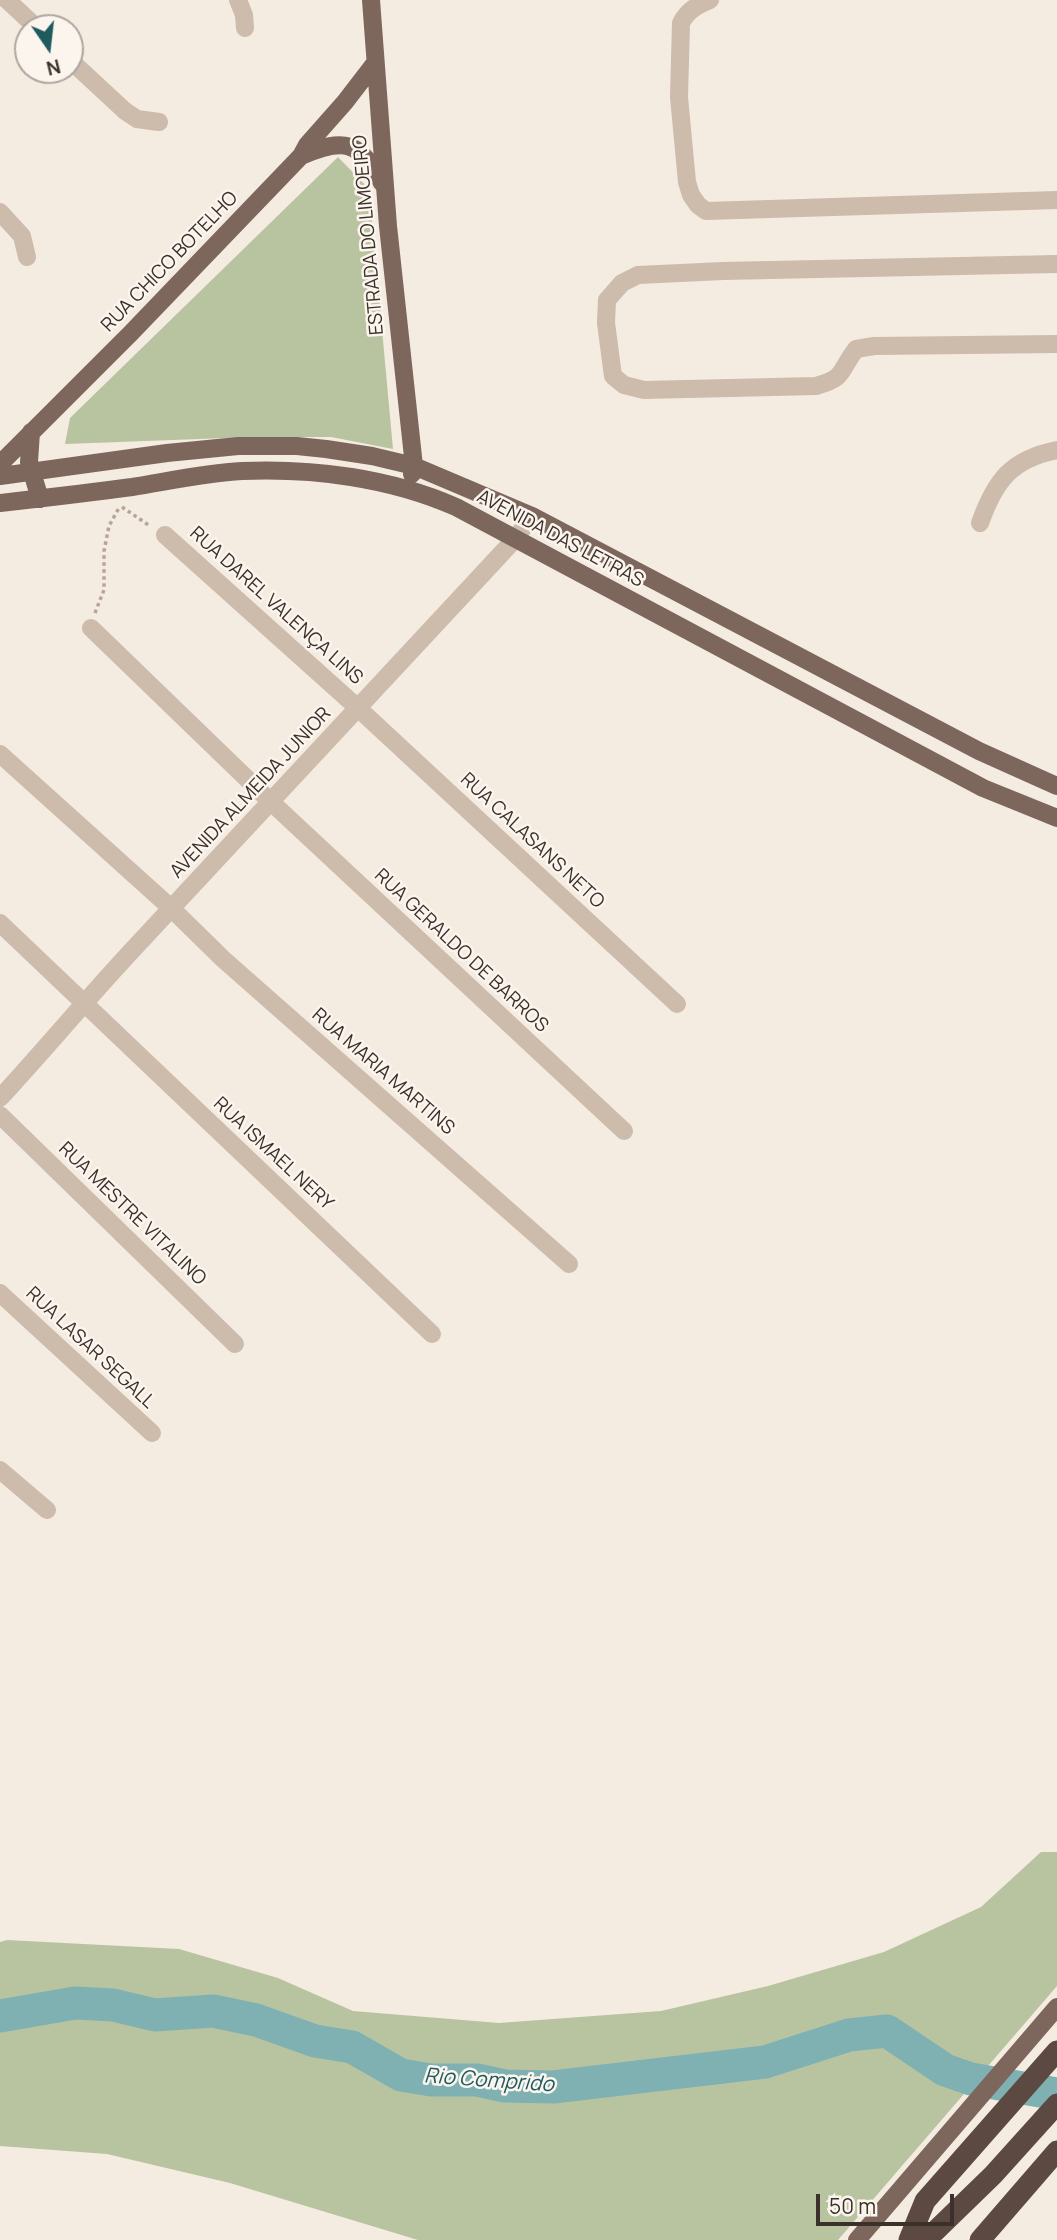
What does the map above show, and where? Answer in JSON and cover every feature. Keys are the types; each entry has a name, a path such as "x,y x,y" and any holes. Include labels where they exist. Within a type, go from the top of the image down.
{"highway":[{"path":"909,2240 925,2201 1057,2051"},
{"path":"926,2240 993,2175 1057,2104"},
{"path":"980,2240 1057,2151"}],"main road":[{"name":"ESTRADA DO LIMOEIRO","path":"371,0 385,189 414,466 410,490"},
{"name":"RUA CHICO BOTELHO","path":"0,464 131,334 301,156 307,145 375,63"},
{"path":"301,156 332,144 354,148 372,164 385,189"},
{"path":"31,432 31,472 40,499"},
{"name":"AVENIDA DAS LETRAS","path":"0,476 210,448 248,446 326,449 414,466 532,516 979,751 1057,786"},
{"name":"AVENIDA DAS LETRAS","path":"0,503 132,487 200,475 269,471 332,475 410,490 456,508 515,538 983,788 1057,818"},
{"path":"857,2240 1057,2007"}],"street":[{"path":"7,0 22,14"},
{"path":"238,0 244,15 245,28"},
{"path":"710,0 695,6 681,23 679,97 687,182 691,195 706,211 1057,200"},
{"path":"84,73 137,119 159,122"},
{"path":"0,212 22,236 27,257"},
{"path":"1057,264 638,275 622,283 607,300 606,323 613,376 624,385 643,390 816,386 833,381 856,349 874,346 1057,344"},
{"path":"980,523 988,500 1000,480 1017,465 1039,453 1057,450"},
{"name":"AVENIDA ALMEIDA JUNIOR","path":"0,1098 171,908 359,709 532,516"},
{"name":"RUA DAREL VALENÇA LINS","path":"165,535 359,709"},
{"name":"RUA GERALDO DE BARROS","path":"91,628 270,801 624,1131"},
{"name":"RUA CALASANS NETO","path":"359,709 677,1004"},
{"name":"RUA MARIA MARTINS","path":"0,754 171,908 223,959 569,1264"},
{"name":"RUA ISMAEL NERY","path":"0,923 432,1334"},
{"name":"RUA MESTRE VITALINO","path":"0,1115 235,1344"},
{"name":"RUA LASAR SEGALL","path":"0,1293 152,1433"},
{"path":"0,1470 47,1510"}],"path":[{"path":"91,628 104,590 104,551 109,526 122,498 132,487"},
{"path":"120,506 165,535"}],"green space":[{"path":"338,157 369,189 393,449 331,437 65,444 70,418"},
{"path":"1041,1852 1057,1852 1057,1986 982,2073 972,2079 970,2087 838,2240 418,2240 230,2183 107,2154 0,2146 0,1942 7,1940 179,1949 278,1978 353,2011 499,2023 661,2011 768,1986 884,1952 981,1907"}],"waterway":[{"name":"Rio Comprido","path":"0,2016 75,2003 113,2005 155,2015 213,2011 256,2020 315,2041 352,2047 401,2075 431,2080 477,2080 505,2086 553,2087 765,2062 849,2035 887,2031 945,2070 971,2079 1057,2094"}]}
